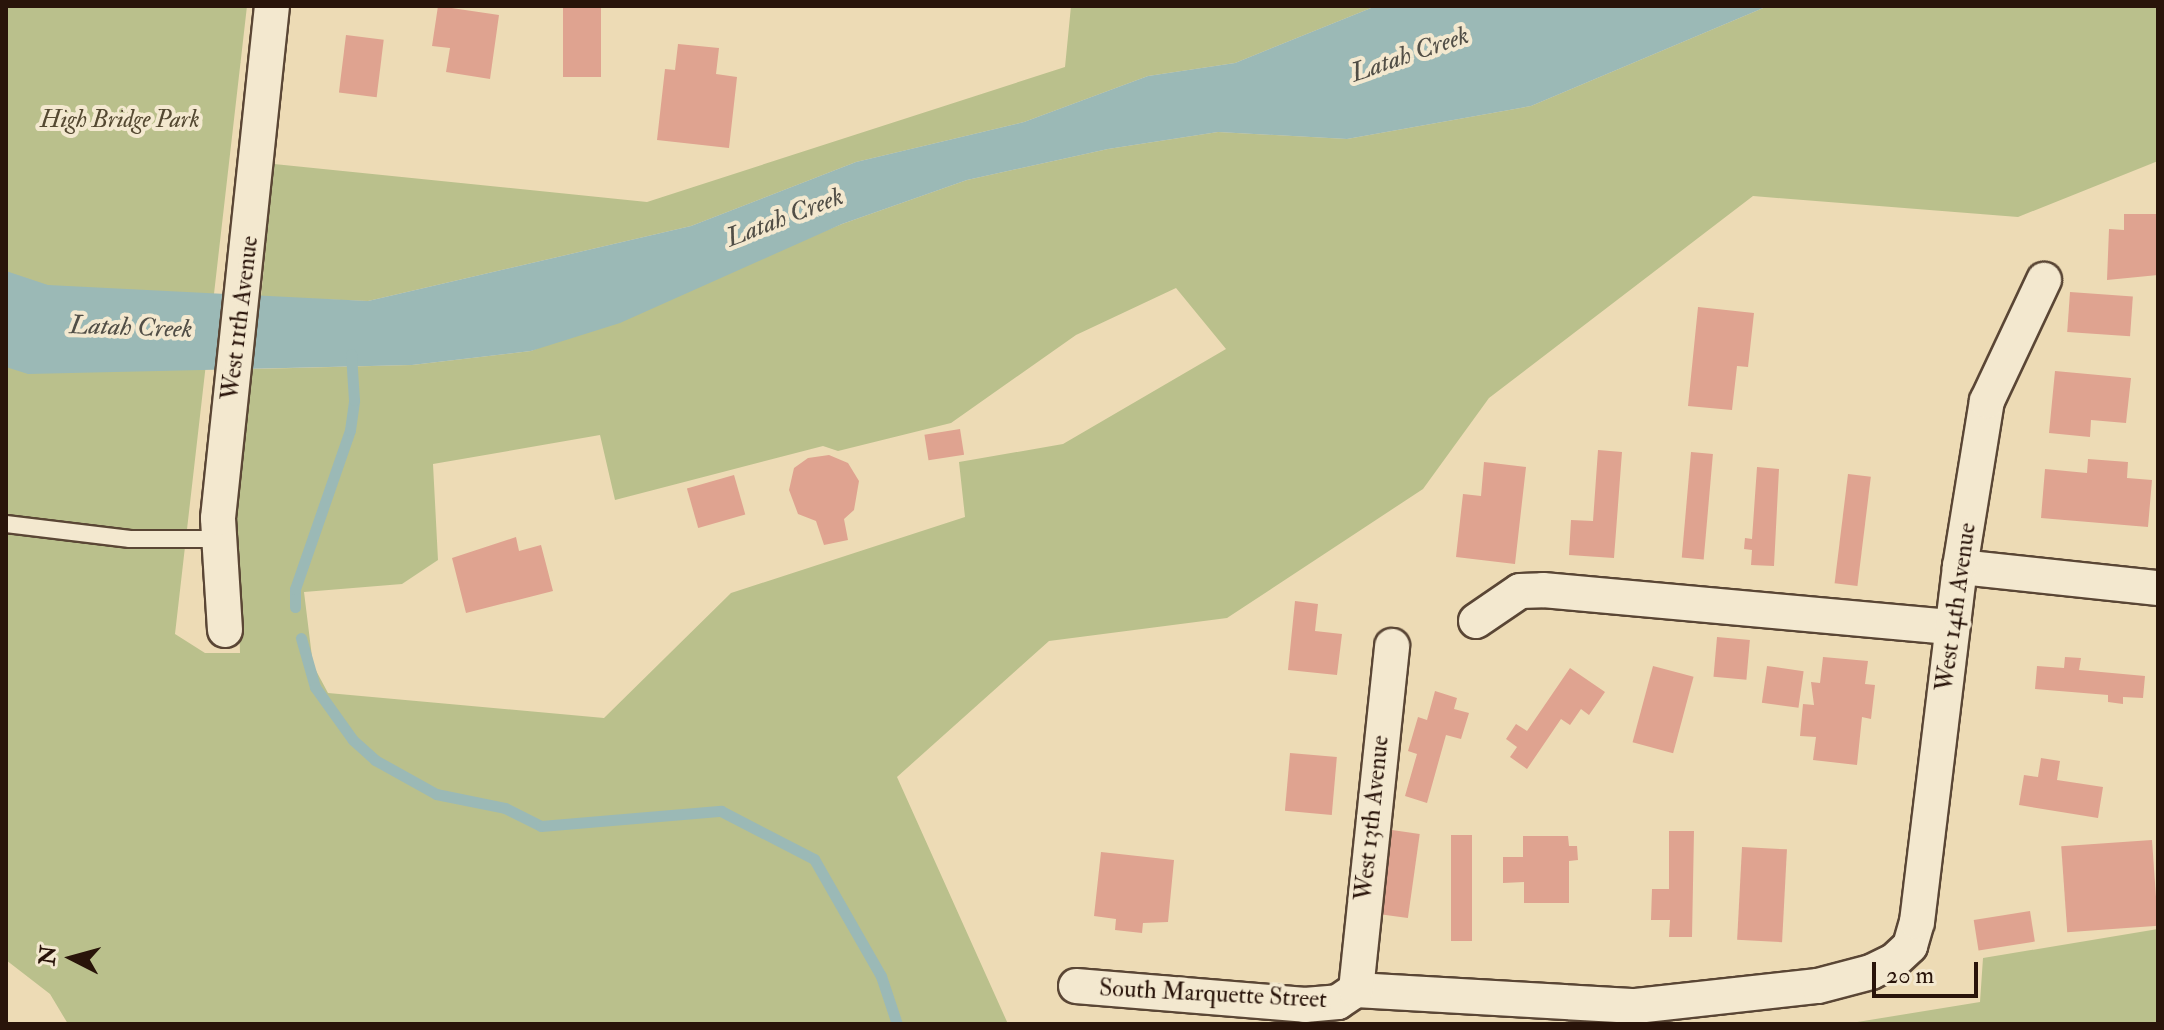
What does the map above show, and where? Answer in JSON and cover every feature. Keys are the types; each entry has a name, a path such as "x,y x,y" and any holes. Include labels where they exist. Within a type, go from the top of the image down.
{"street":[{"name":"West 11th Avenue","path":"225,630 217,539 219,496 261,137 272,6"},
{"name":"West 14th Avenue","path":"1910,946 1960,567 1987,401 2044,280"},
{"path":"1960,567 2158,588"},
{"path":"1476,621 1520,591 1543,590 1952,627"},
{"name":"West 13th Avenue","path":"1356,990 1392,646"},
{"name":"South Marquette Street","path":"1076,986 1305,1005 1338,1002 1356,990 1599,1007 1696,1001 1850,979 1885,966 1910,946"}],"lane":[{"path":"6,524 130,539 217,539"}],"green space":[{"name":"High Bridge Park","path":"6,6 247,6 175,634 205,653 240,653 236,509 251,369 412,365 531,351 842,224 967,180 1108,149 1218,132 1347,139 1531,106 1768,6 2158,6 2158,161 2018,217 1753,196 1489,398 1423,489 1227,618 1049,641 897,777 1008,1024 68,1024 50,994 6,960","holes":["1176,288 1226,349 1063,444 959,462 965,517 731,593 604,718 328,693 313,665 304,592 402,584 438,560 433,464 600,435 615,500 823,446 838,451 951,423 1076,335"]},
{"path":"1071,6 1376,6 1235,63 1148,76 1024,122 856,162 691,226 368,301 261,297 274,164 647,202 1065,67"},
{"path":"2158,929 2158,1024 1845,1024 1980,1002 1983,958"}],"water":[{"name":"Latah Creek","path":"1376,6 1768,6 1531,106 1347,139 1218,132 1108,149 967,180 842,224 620,323 531,351 412,365 28,374 6,367 6,271 48,285 368,301 691,226 856,162 1024,122 1148,76 1235,63"}],"building":[{"path":"438,6 499,15 490,79 446,72 450,48 432,46"},
{"path":"563,6 601,6 601,77 563,77"},
{"path":"346,35 384,40 377,97 339,93"},
{"path":"678,44 719,48 716,74 737,77 729,148 657,140 665,69 675,70"},
{"path":"2124,214 2158,214 2158,275 2107,280 2109,229 2124,230"},
{"path":"2070,292 2133,296 2130,336 2067,332"},
{"path":"1698,307 1754,313 1748,367 1737,366 1732,410 1688,406"},
{"path":"2055,371 2131,378 2126,423 2091,420 2090,437 2049,433"},
{"path":"960,429 964,455 929,460 924,435"},
{"path":"1598,450 1622,452 1614,558 1569,555 1571,520 1593,521"},
{"path":"1691,452 1713,454 1704,560 1682,558"},
{"path":"829,455 848,463 859,481 854,510 844,519 848,540 824,545 816,521 798,514 789,490 794,468 808,458"},
{"path":"2088,459 2128,462 2127,478 2152,480 2148,527 2041,518 2045,469 2087,473"},
{"path":"1484,462 1526,467 1515,564 1456,557 1463,494 1481,496"},
{"path":"1757,467 1779,469 1774,566 1751,565 1752,550 1744,549 1745,538 1752,539"},
{"path":"1848,474 1871,477 1857,586 1835,583"},
{"path":"734,475 745,514 698,528 687,489"},
{"path":"516,537 519,551 541,545 553,591 466,613 452,558"},
{"path":"1295,601 1318,604 1315,631 1342,634 1337,675 1288,670"},
{"path":"1717,637 1750,640 1746,680 1714,677"},
{"path":"1823,657 1868,661 1865,684 1875,685 1871,719 1862,717 1857,765 1813,760 1816,737 1800,736 1803,704 1814,705 1811,682 1820,683"},
{"path":"2065,657 2081,658 2079,670 2145,676 2143,698 2123,697 2123,704 2108,702 2108,695 2035,689 2037,666 2064,668"},
{"path":"1653,666 1694,677 1673,753 1633,742"},
{"path":"1767,666 1804,671 1798,708 1762,703"},
{"path":"1570,668 1605,692 1589,715 1581,709 1570,725 1561,719 1527,769 1510,757 1517,747 1506,739 1516,724 1527,731"},
{"path":"1435,691 1457,698 1454,709 1469,713 1461,739 1446,735 1427,803 1405,796 1417,754 1408,751 1418,717 1427,720"},
{"path":"1290,753 1337,757 1332,815 1285,811"},
{"path":"2041,758 2060,761 2057,780 2103,787 2098,818 2019,805 2024,775 2038,777"},
{"path":"1392,830 1420,834 1408,918 1380,914"},
{"path":"1669,831 1694,831 1692,937 1669,937 1670,920 1651,920 1652,889 1669,889"},
{"path":"1451,835 1472,835 1472,941 1451,941"},
{"path":"1523,836 1568,836 1569,846 1577,846 1578,860 1569,861 1569,903 1524,903 1524,882 1503,883 1503,857 1523,857"},
{"path":"2152,840 2158,926 2067,932 2061,846"},
{"path":"1742,847 1787,849 1782,942 1737,940"},
{"path":"1101,852 1174,860 1168,922 1143,923 1142,933 1115,930 1116,919 1094,916"},
{"path":"2030,911 2035,942 1979,951 1974,920"}],"waterway":[{"path":"295,607 295,589 350,430 354,400 351,354"},
{"path":"301,638 315,687 353,740 375,760 436,794 505,808 541,826 721,811 814,859 881,976 897,1024"}]}
